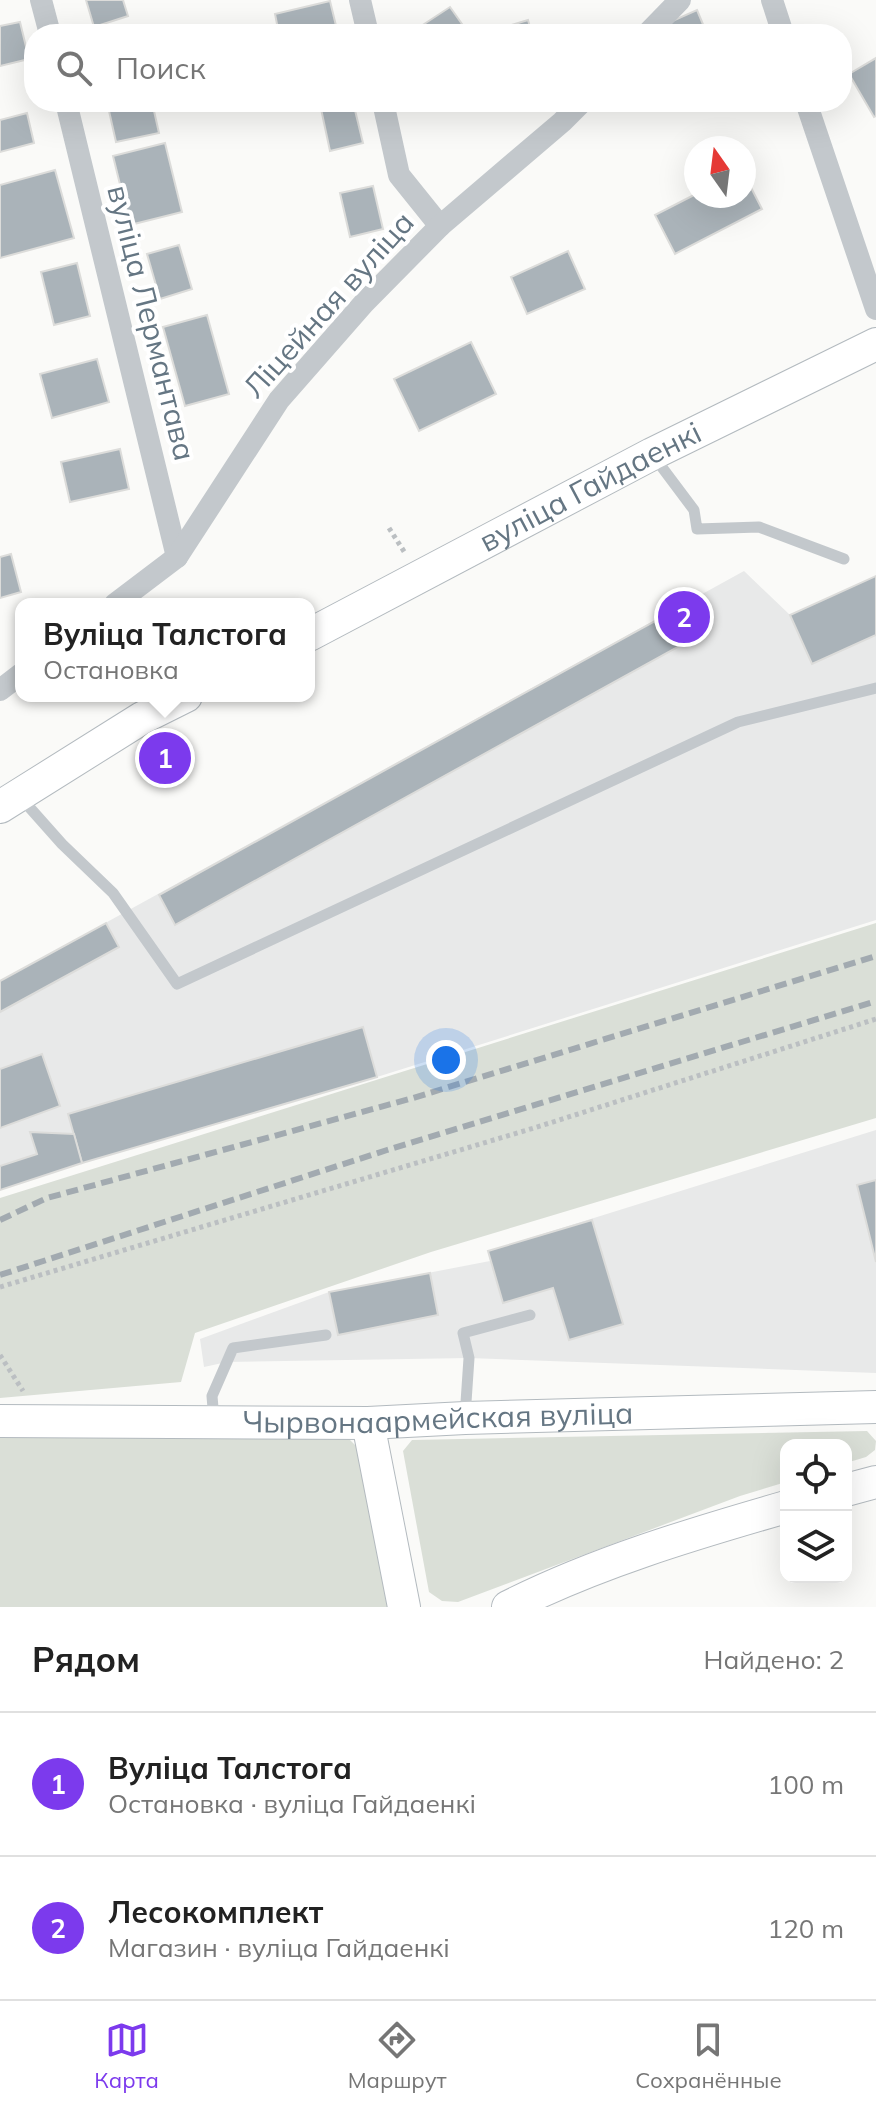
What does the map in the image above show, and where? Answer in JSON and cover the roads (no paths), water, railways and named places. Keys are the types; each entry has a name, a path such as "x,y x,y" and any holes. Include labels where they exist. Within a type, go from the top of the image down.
{"street":[{"path":"41,0 47,24"},
{"path":"360,0 366,24"},
{"path":"657,24 680,0"},
{"path":"772,0 780,24"},
{"name":"вуліца Лермантава","path":"68,112 177,557"},
{"path":"385,112 399,175 440,226"},
{"name":"Ліцейная вуліца","path":"123,598 177,557 279,400 364,303 440,226 572,112"},
{"path":"809,112 876,309"},
{"name":"вуліца Гайдаенкі","path":"315,632 652,454 876,344"},
{"path":"9,801 142,718 174,702"},
{"name":"Чырвонаармейская вуліца","path":"0,1421 368,1423 876,1407"},
{"path":"368,1423 404,1607"},
{"path":"852,1488 876,1482"},
{"path":"508,1607 700,1532 780,1509"}],"lane":[{"path":"652,454 694,510 697,529 759,527 844,559"},
{"path":"9,801 62,844 113,893 177,984 738,722 876,688"},
{"path":"465,1418 469,1358 463,1333 530,1315"},
{"path":"214,1421 212,1396 233,1348 326,1335"}],"railway":[{"path":"0,1220 47,1198 413,1098 876,956"},
{"path":"0,1275 387,1150 873,1002"}],"place":[{"name":"Лесокомплект","path":"684,617"},
{"name":"Вуліца Талстога","path":"165,758"}]}
